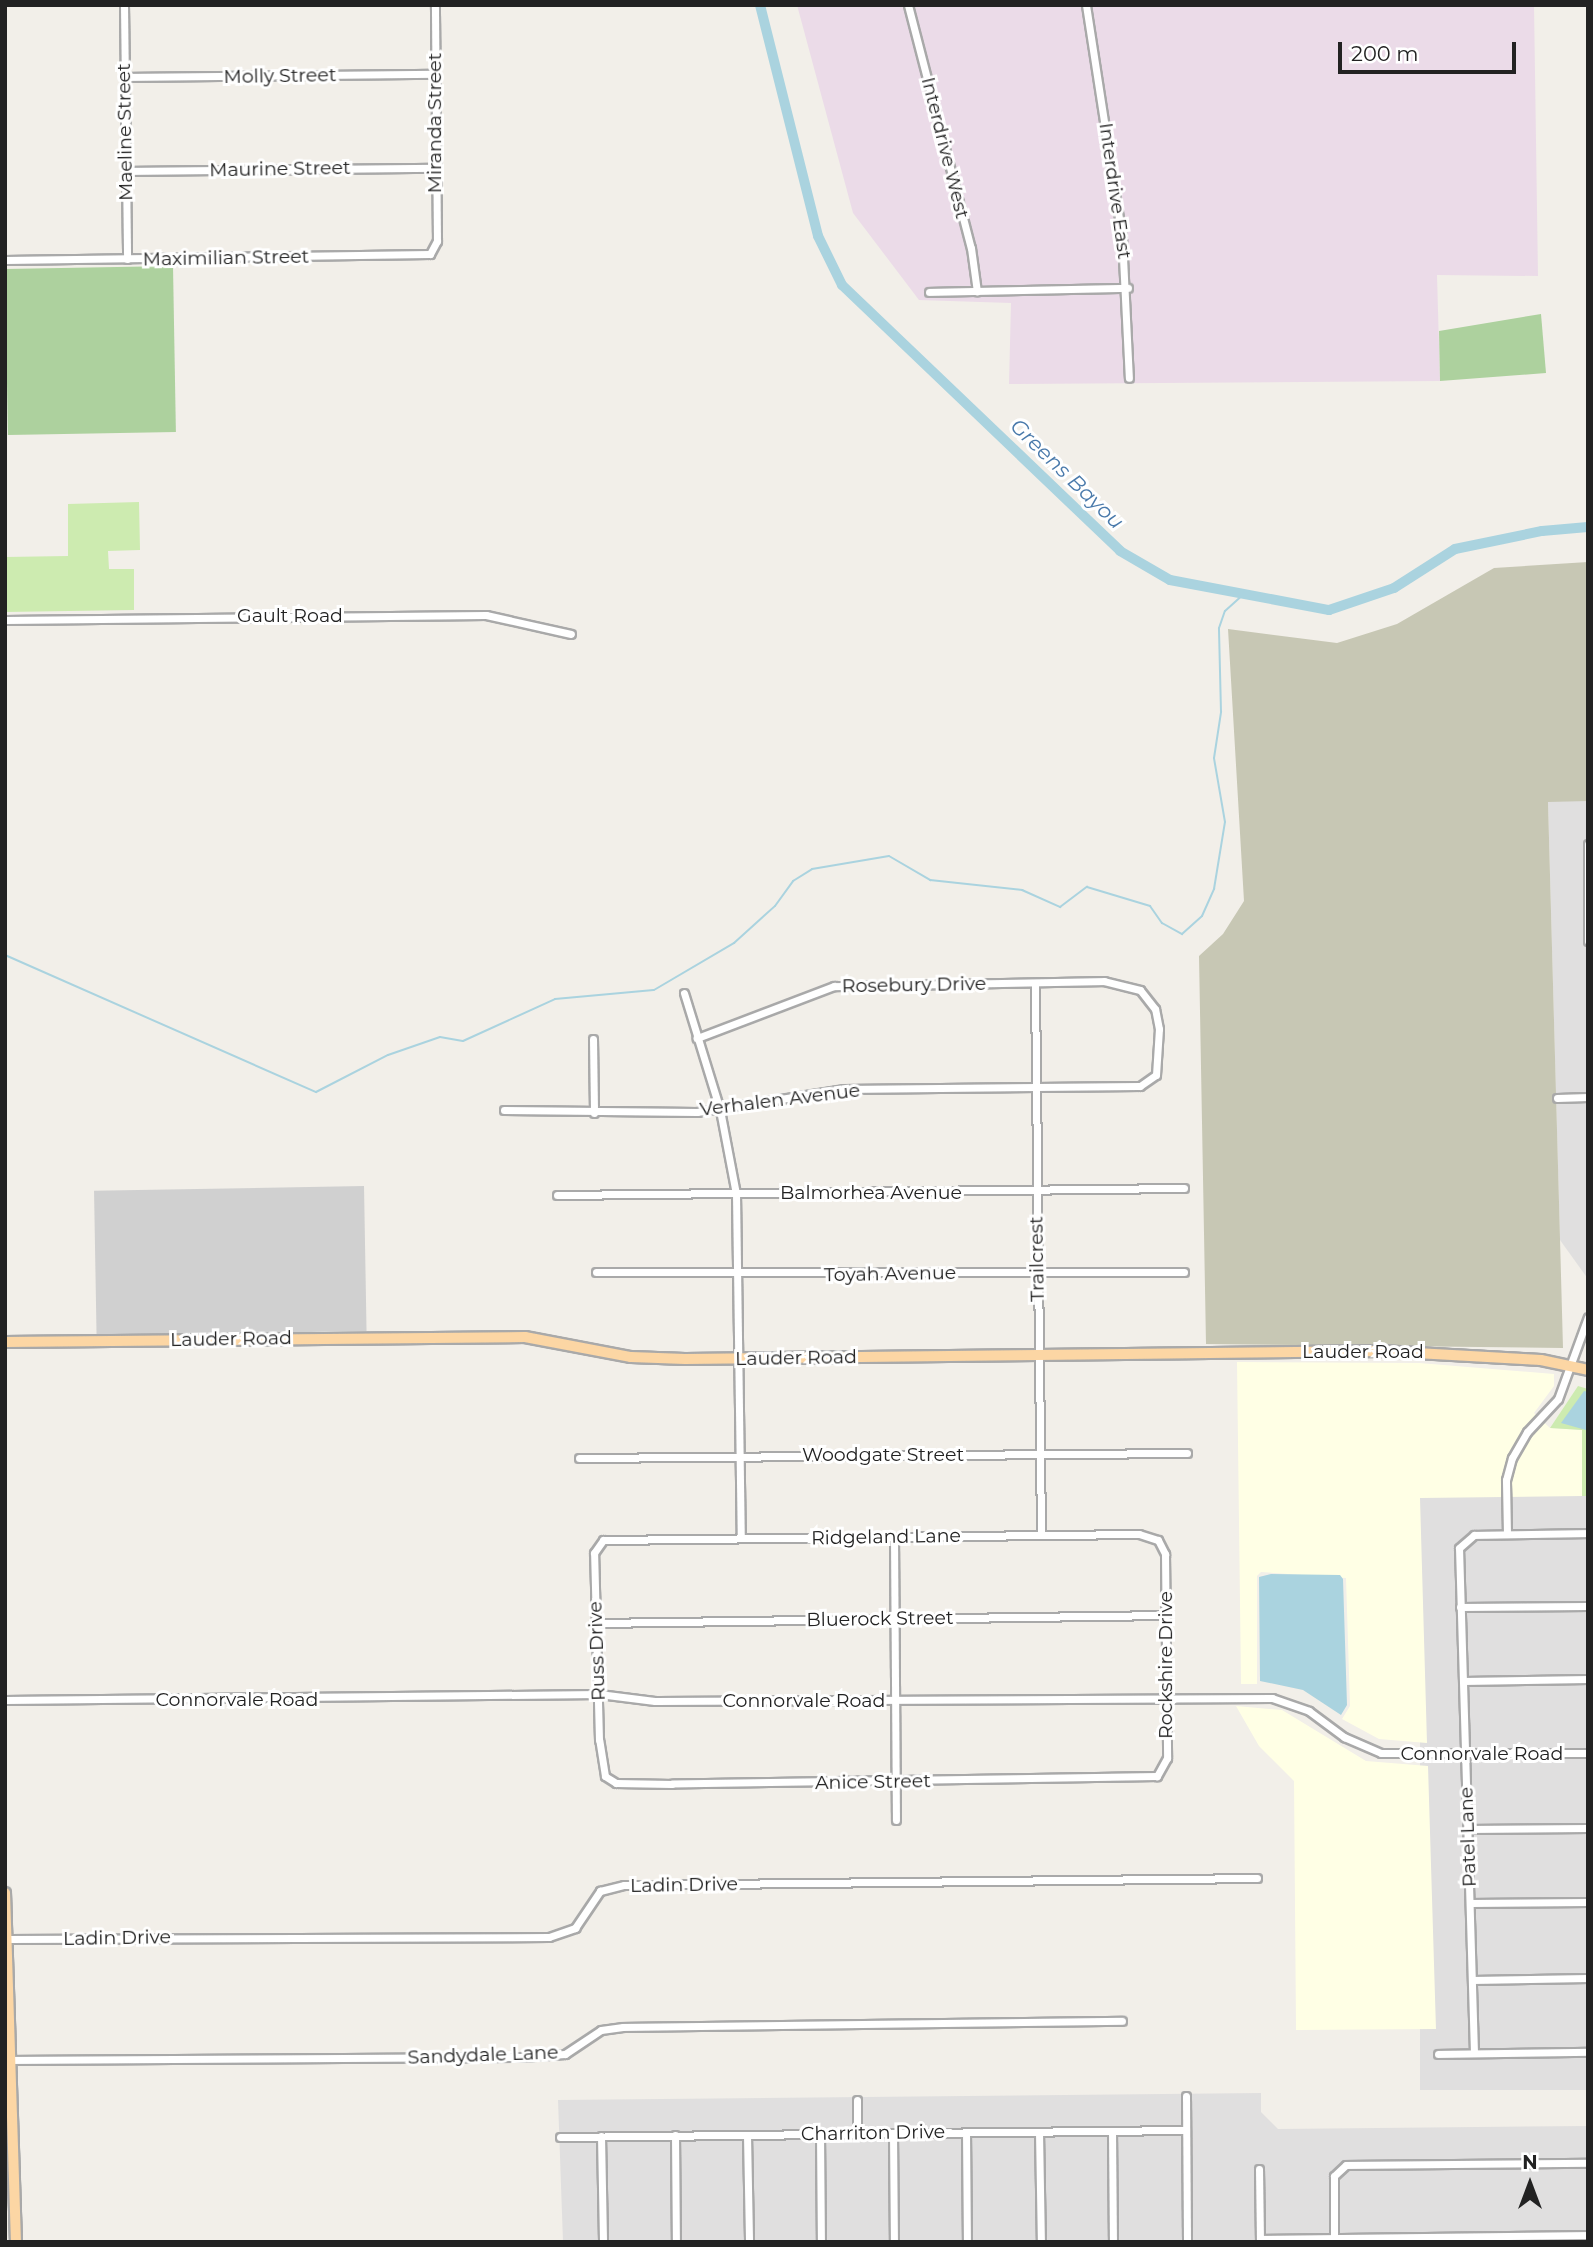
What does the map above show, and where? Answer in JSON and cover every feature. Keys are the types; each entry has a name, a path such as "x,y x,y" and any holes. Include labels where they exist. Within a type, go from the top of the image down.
{"main road":[{"name":"Lauder Road","path":"5,1342 525,1337 631,1357 737,1359 1381,1351 1514,1357 1588,1370"},
{"path":"5,1893 10,2203 16,2242"}],"street":[{"name":"Maeline Street","path":"124,5 127,259"},
{"name":"Miranda Street","path":"435,5 437,241"},
{"name":"Interdrive West","path":"908,5 971,248 977,292"},
{"name":"Interdrive East","path":"1086,5 1128,288 1129,378"},
{"name":"Molly Street","path":"125,77 435,74"},
{"name":"Maurine Street","path":"126,171 435,168"},
{"name":"Maximilian Street","path":"5,260 422,257 435,250 437,241"},
{"path":"929,292 1128,288"},
{"name":"Gault Road","path":"5,620 486,615 571,634"},
{"path":"1588,844 1588,941"},
{"name":"Rosebury Drive","path":"697,1038 834,986 1104,981 1140,990 1156,1009 1159,1029 1156,1075 1140,1086"},
{"name":"Trailcrest","path":"1035,984 1041,1535"},
{"path":"684,993 720,1110 736,1194 741,1538"},
{"path":"593,1039 594,1113"},
{"name":"Verhalen Avenue","path":"504,1110 594,1113 720,1110 844,1089 1140,1086"},
{"path":"1557,1098 1588,1097"},
{"name":"Balmorhea Avenue","path":"557,1195 1184,1188"},
{"name":"Toyah Avenue","path":"596,1272 737,1276 1184,1272"},
{"path":"1588,1317 1558,1399 1521,1440 1512,1458 1506,1480 1507,1534 1588,1533"},
{"name":"Woodgate Street","path":"579,1458 1187,1453"},
{"name":"Ridgeland Lane","path":"598,1544 741,1538 1139,1534 1158,1540 1165,1554"},
{"name":"Patel Lane","path":"1474,2053 1459,1548 1464,1539 1507,1534"},
{"path":"894,1537 896,1820"},
{"name":"Russ Drive","path":"598,1544 594,1553 601,1760"},
{"name":"Rockshire Drive","path":"1160,1775 1167,1758 1165,1554"},
{"path":"1460,1607 1588,1606"},
{"name":"Bluerock Street","path":"595,1623 1165,1615"},
{"path":"1463,1681 1588,1679"},
{"name":"Connorvale Road","path":"5,1700 599,1694 655,1702 1272,1698 1309,1711 1361,1747 1381,1753 1588,1753"},
{"name":"Anice Street","path":"601,1760 604,1776 615,1783 1149,1780 1160,1775"},
{"path":"1467,1829 1588,1828"},
{"name":"Ladin Drive","path":"7,1939 549,1937 575,1928 600,1891 624,1885 1257,1878"},
{"path":"1469,1903 1588,1902"},
{"path":"1472,1980 1588,1978"},
{"name":"Sandydale Lane","path":"8,2060 520,2057 565,2054 601,2031 623,2026 1122,2021"},
{"path":"1438,2054 1588,2052"},
{"path":"1186,2096 1187,2242"},
{"path":"856,2133 857,2100"},
{"name":"Charriton Drive","path":"560,2137 1185,2130"},
{"path":"1112,2131 1113,2242"},
{"path":"966,2132 967,2242"},
{"path":"1039,2132 1041,2242"},
{"path":"893,2133 894,2242"},
{"path":"820,2134 821,2242"},
{"path":"747,2135 749,2242"},
{"path":"601,2136 603,2242"},
{"path":"675,2136 676,2242"},
{"path":"1334,2240 1334,2176 1339,2168 1588,2163"},
{"path":"1259,2169 1260,2240 1588,2235"}],"shaded area":[{"path":"797,5 1534,5 1538,276 1437,275 1440,381 1009,384 1011,303 919,300 853,213"},
{"path":"1588,562 1588,801 1548,802 1563,1348 1206,1344 1199,956 1223,934 1244,901 1228,629 1337,643 1397,624 1494,568"},
{"path":"1548,801 1588,801 1588,1279 1560,1240"},
{"path":"364,1186 367,1331 97,1336 94,1191"},
{"path":"1237,1362 1419,1363 1554,1374 1554,1386 1534,1413 1550,1428 1582,1430 1582,1496 1420,1498 1427,1743 1379,1739 1342,1719 1350,1706 1346,1578 1261,1572 1257,1576 1257,1684 1241,1684"},
{"path":"1420,1496 1588,1496 1588,2090 1420,2090"},
{"path":"1236,1706 1282,1710 1366,1761 1428,1766 1436,2029 1296,2030 1294,1781 1259,1746"},
{"path":"1261,2093 1261,2112 1278,2129 1588,2126 1588,2242 563,2242 558,2100"}],"green space":[{"path":"173,266 176,432 8,435 5,269"},
{"path":"1541,314 1546,373 1440,381 1439,331"},
{"path":"139,502 140,550 108,551 109,569 134,569 134,610 5,612 5,557 68,556 68,504"},
{"path":"1578,1386 1588,1389 1588,1496 1582,1496 1582,1430 1550,1428"}],"water":[{"path":"1584,1391 1588,1392 1588,1488 1586,1430 1561,1423"},
{"path":"1271,1574 1340,1575 1343,1579 1347,1705 1341,1715 1303,1690 1260,1681 1259,1577"}],"waterway":[{"name":"Greens Bayou","path":"760,5 818,236 842,285 1120,551 1170,580 1329,610 1394,588 1455,549 1542,531 1588,527"},
{"path":"5,955 316,1092 388,1055 440,1037 463,1041 555,999 654,990 734,943 775,906 793,881 812,869 889,856 930,880 1022,890 1060,907 1087,887 1150,906 1162,923 1182,934 1202,916 1214,889 1225,822 1214,758 1221,712 1219,628 1225,611 1244,594"}]}
